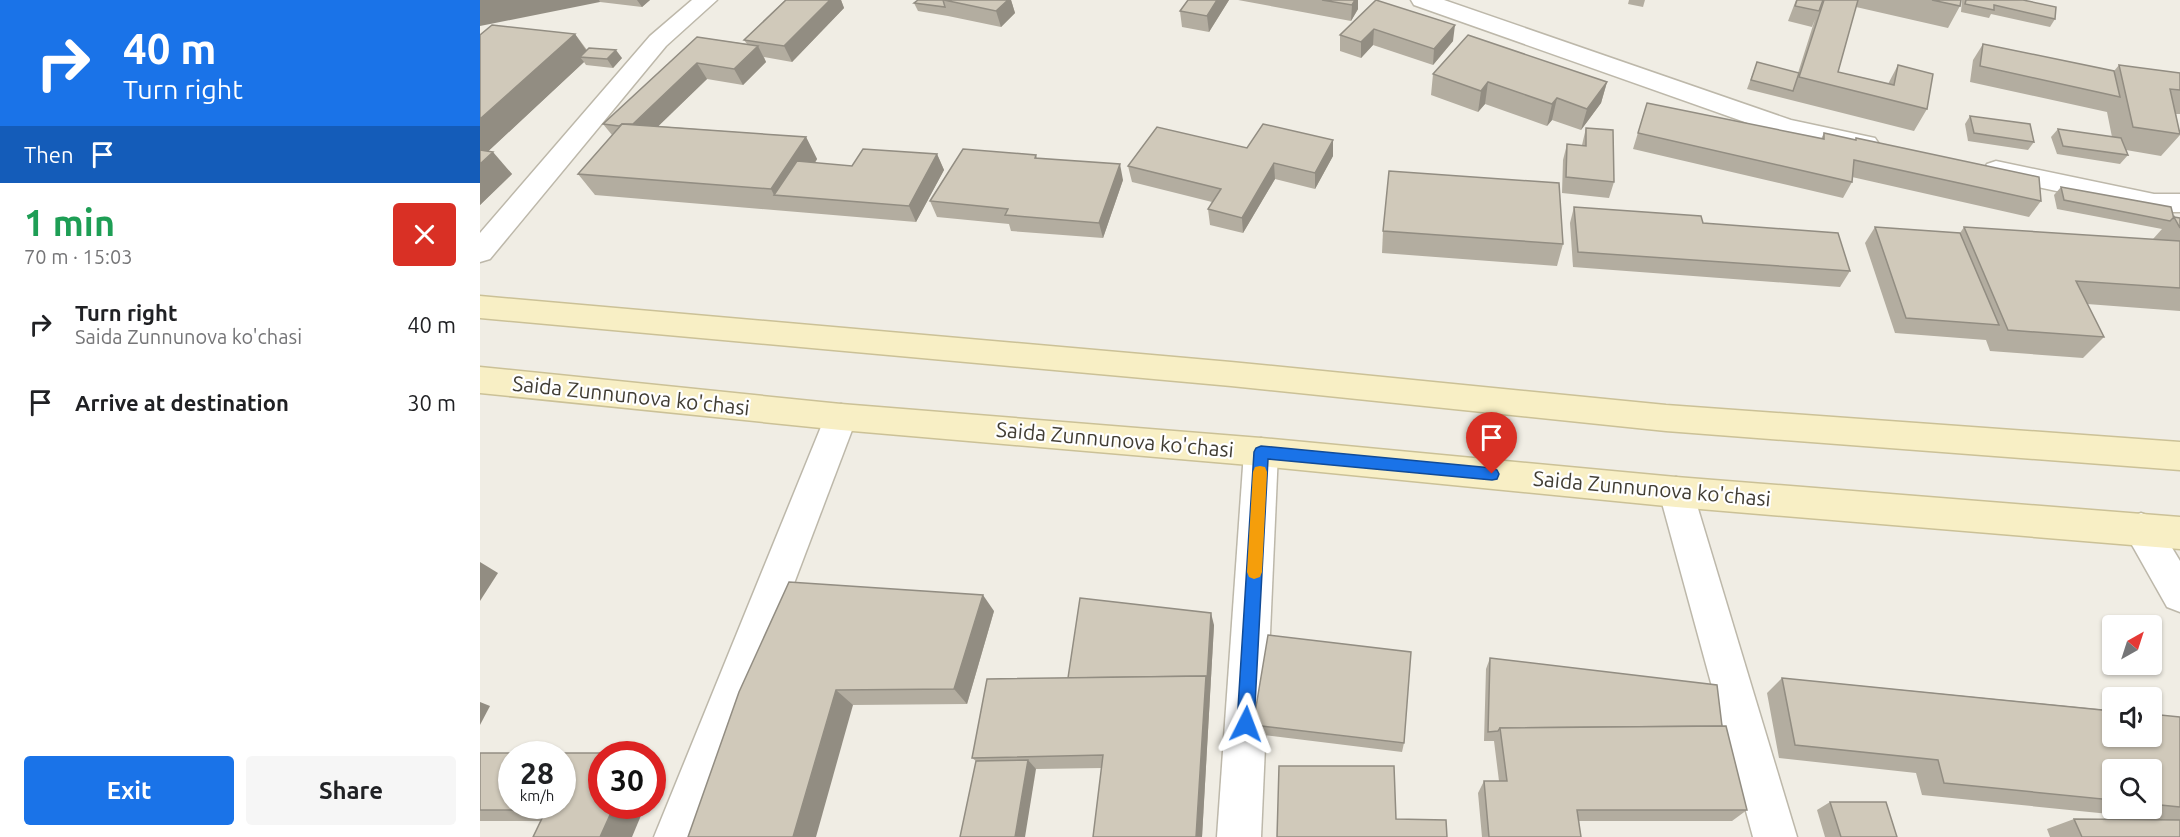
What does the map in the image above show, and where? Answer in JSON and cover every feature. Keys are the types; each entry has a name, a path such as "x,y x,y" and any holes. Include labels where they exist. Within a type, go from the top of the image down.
{"main road":[{"path":"480,307 1231,374 1666,418 2180,456"},
{"name":"Saida Zunnunova ko'chasi","path":"480,380 841,417 1261,452 1676,492 2180,533"}],"street":[{"path":"480,252 658,41 706,0"},
{"path":"1422,0 1785,127 1889,148"},
{"path":"1969,165 2154,203 2180,203"},
{"path":"676,837 841,417"},
{"path":"1239,837 1261,452"},
{"path":"1676,492 1775,837"},
{"path":"2141,530 2180,595"}],"building":[{"path":"786,0 830,0 784,46 744,40"},
{"path":"918,0 943,0 945,7 914,3"},
{"path":"944,0 1008,0 996,11"},
{"path":"1188,0 1217,0 1207,16 1180,11"},
{"path":"1322,0 1355,0 1352,5"},
{"path":"1376,0 1455,25 1434,49 1374,29 1361,42 1340,35"},
{"path":"1797,0 1823,0 1819,11 1795,6"},
{"path":"1824,0 1858,0 1838,72 1894,85 1898,65 1933,74 1927,109 1799,77"},
{"path":"1932,0 1961,0 1960,6"},
{"path":"1966,0 2023,0 2056,7 2055,19 1994,5 1994,10 1965,4"},
{"path":"492,25 575,34 480,119 480,35"},
{"path":"1468,35 1607,82 1587,109 1557,98 1552,104 1488,82 1481,91 1433,74"},
{"path":"697,37 758,46 734,69 697,63 633,124 619,126 603,124"},
{"path":"1983,44 2114,71 2120,97 1980,66"},
{"path":"589,48 616,50 607,59 580,57"},
{"path":"1757,62 1799,73 1793,91 1751,80"},
{"path":"2119,65 2180,73 2180,90 2170,89 2180,134 2133,127"},
{"path":"1647,103 1824,139 1824,133 1856,140 1856,138 2039,177 2041,201 1854,160 1852,182 1638,133"},
{"path":"1970,116 2030,124 2034,142 1974,133"},
{"path":"622,124 806,137 771,189 578,174"},
{"path":"1263,124 1333,140 1315,173 1274,163 1242,218 1208,209 1221,189 1128,166 1157,127 1247,148"},
{"path":"1586,128 1613,130 1614,182 1566,177 1567,144 1586,146"},
{"path":"2058,129 2121,138 2128,155 2063,146"},
{"path":"863,149 937,154 909,206 774,195 797,161 852,166"},
{"path":"963,149 1036,155 1035,158 1120,164 1099,223 1005,215 1008,209 930,201"},
{"path":"480,150 493,152 480,164"},
{"path":"1389,171 1559,183 1563,244 1383,231"},
{"path":"2061,187 2171,207 2174,217 2170,221 2064,200"},
{"path":"1574,207 1701,216 1703,223 1838,233 1850,271 1578,252"},
{"path":"2174,217 2180,218 2180,228"},
{"path":"1875,227 1960,233 1999,325 1906,318"},
{"path":"1964,227 2180,241 2180,288 2076,281 2104,337 2008,330"},
{"path":"789,582 983,595 954,689 836,690 793,837 688,837 739,692"},
{"path":"1080,598 1211,613 1207,680 1206,676 1068,678"},
{"path":"1268,635 1411,652 1404,743 1253,725"},
{"path":"1490,658 1717,685 1722,726 1500,728 1498,731 1488,732"},
{"path":"1206,676 1196,837 1093,837 1103,755 972,758 987,679"},
{"path":"1782,678 2102,710 2102,747 2162,747 2162,715 2180,717 2180,807 2162,805 2162,759 2102,759 2102,799 1944,783 1938,760 1795,745"},
{"path":"1726,726 1747,810 1577,810 1581,837 1489,837 1484,781 1507,781 1500,728"},
{"path":"480,753 498,753 498,810 480,810"},
{"path":"576,753 588,753 588,819 608,819 600,837 533,837 542,819 576,819"},
{"path":"1028,760 1015,837 960,837 976,761"},
{"path":"1279,766 1394,766 1396,819 1446,820 1447,837 1277,837"},
{"path":"1830,802 1886,802 1897,837 1841,837"},
{"path":"2074,819 2180,820 2180,837 2082,837"}],"slow traffic":[{"path":"1254,572 1260,472"}],"route":[{"path":"1246,724 1261,452 1492,474"}]}
